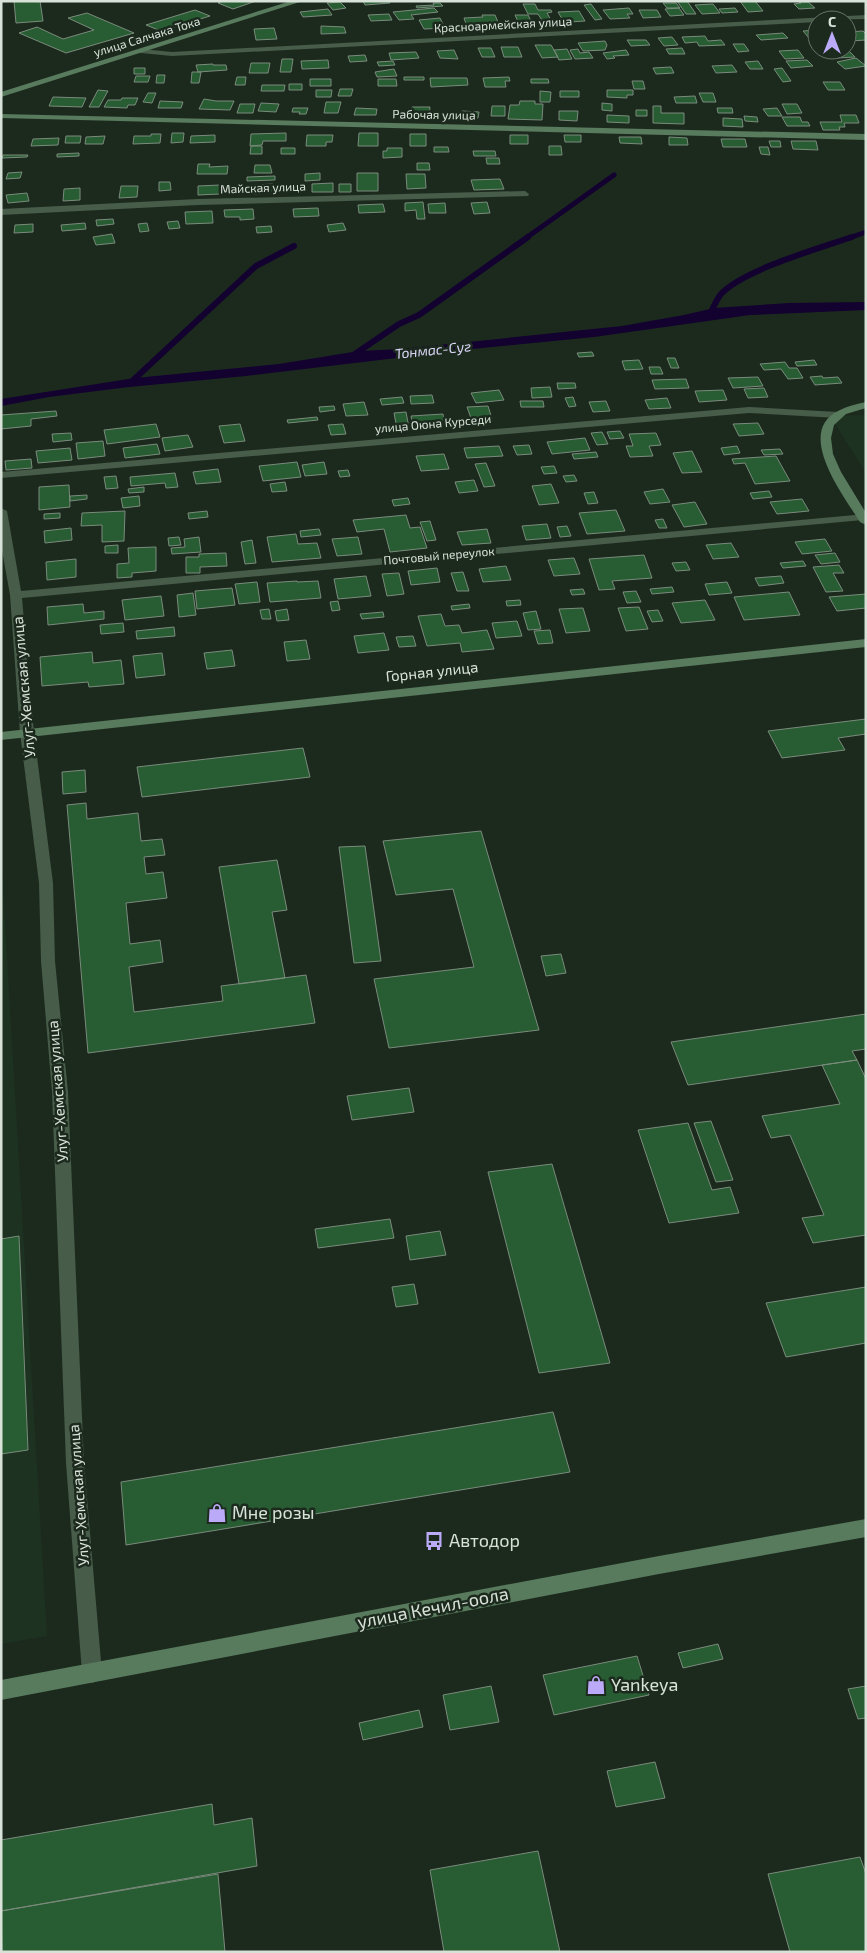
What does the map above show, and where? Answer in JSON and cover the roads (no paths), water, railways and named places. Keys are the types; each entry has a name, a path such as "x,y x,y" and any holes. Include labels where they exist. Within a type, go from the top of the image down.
{"street":[{"name":"улица Салчака Тока","path":"1,95 299,1"},
{"name":"Красноармейская улица","path":"141,51 172,54 866,17"},
{"name":"Рабочая улица","path":"1,116 866,137"},
{"name":"Майская улица","path":"1,212 208,202 525,194"},
{"name":"улица Оюна Курседи","path":"1,475 749,410 838,415 850,408 866,405"},
{"path":"838,415 827,428 824,435 825,448 832,467 864,519"},
{"name":"Улуг-Хемская улица","path":"1,511 16,596 27,733 46,883 48,961 60,1092 75,1463 92,1673"},
{"name":"Почтовый переулок","path":"16,596 864,519"},
{"name":"Горная улица","path":"1,736 866,642"},
{"name":"улица Кечил-оола","path":"1,1690 659,1565 866,1528"}],"water":[{"name":"Тонмас-Суг","path":"866,302 866,310 750,315 594,337 472,349 246,376 129,387 49,397 1,406 1,399 135,378 279,364 359,351 401,349 622,326 714,308 789,303"}],"waterway":[{"path":"526,238 614,175"},
{"path":"849,238 866,232"},
{"path":"349,358 399,324 419,315 528,237"},
{"path":"710,315 721,294 746,277 764,268 852,237"},
{"path":"129,384 256,266 294,246"}],"place":[{"name":"Мне розы","path":"217,1513"},
{"name":"Автодор","path":"434,1541"},
{"name":"Yankeya","path":"596,1685"}]}
